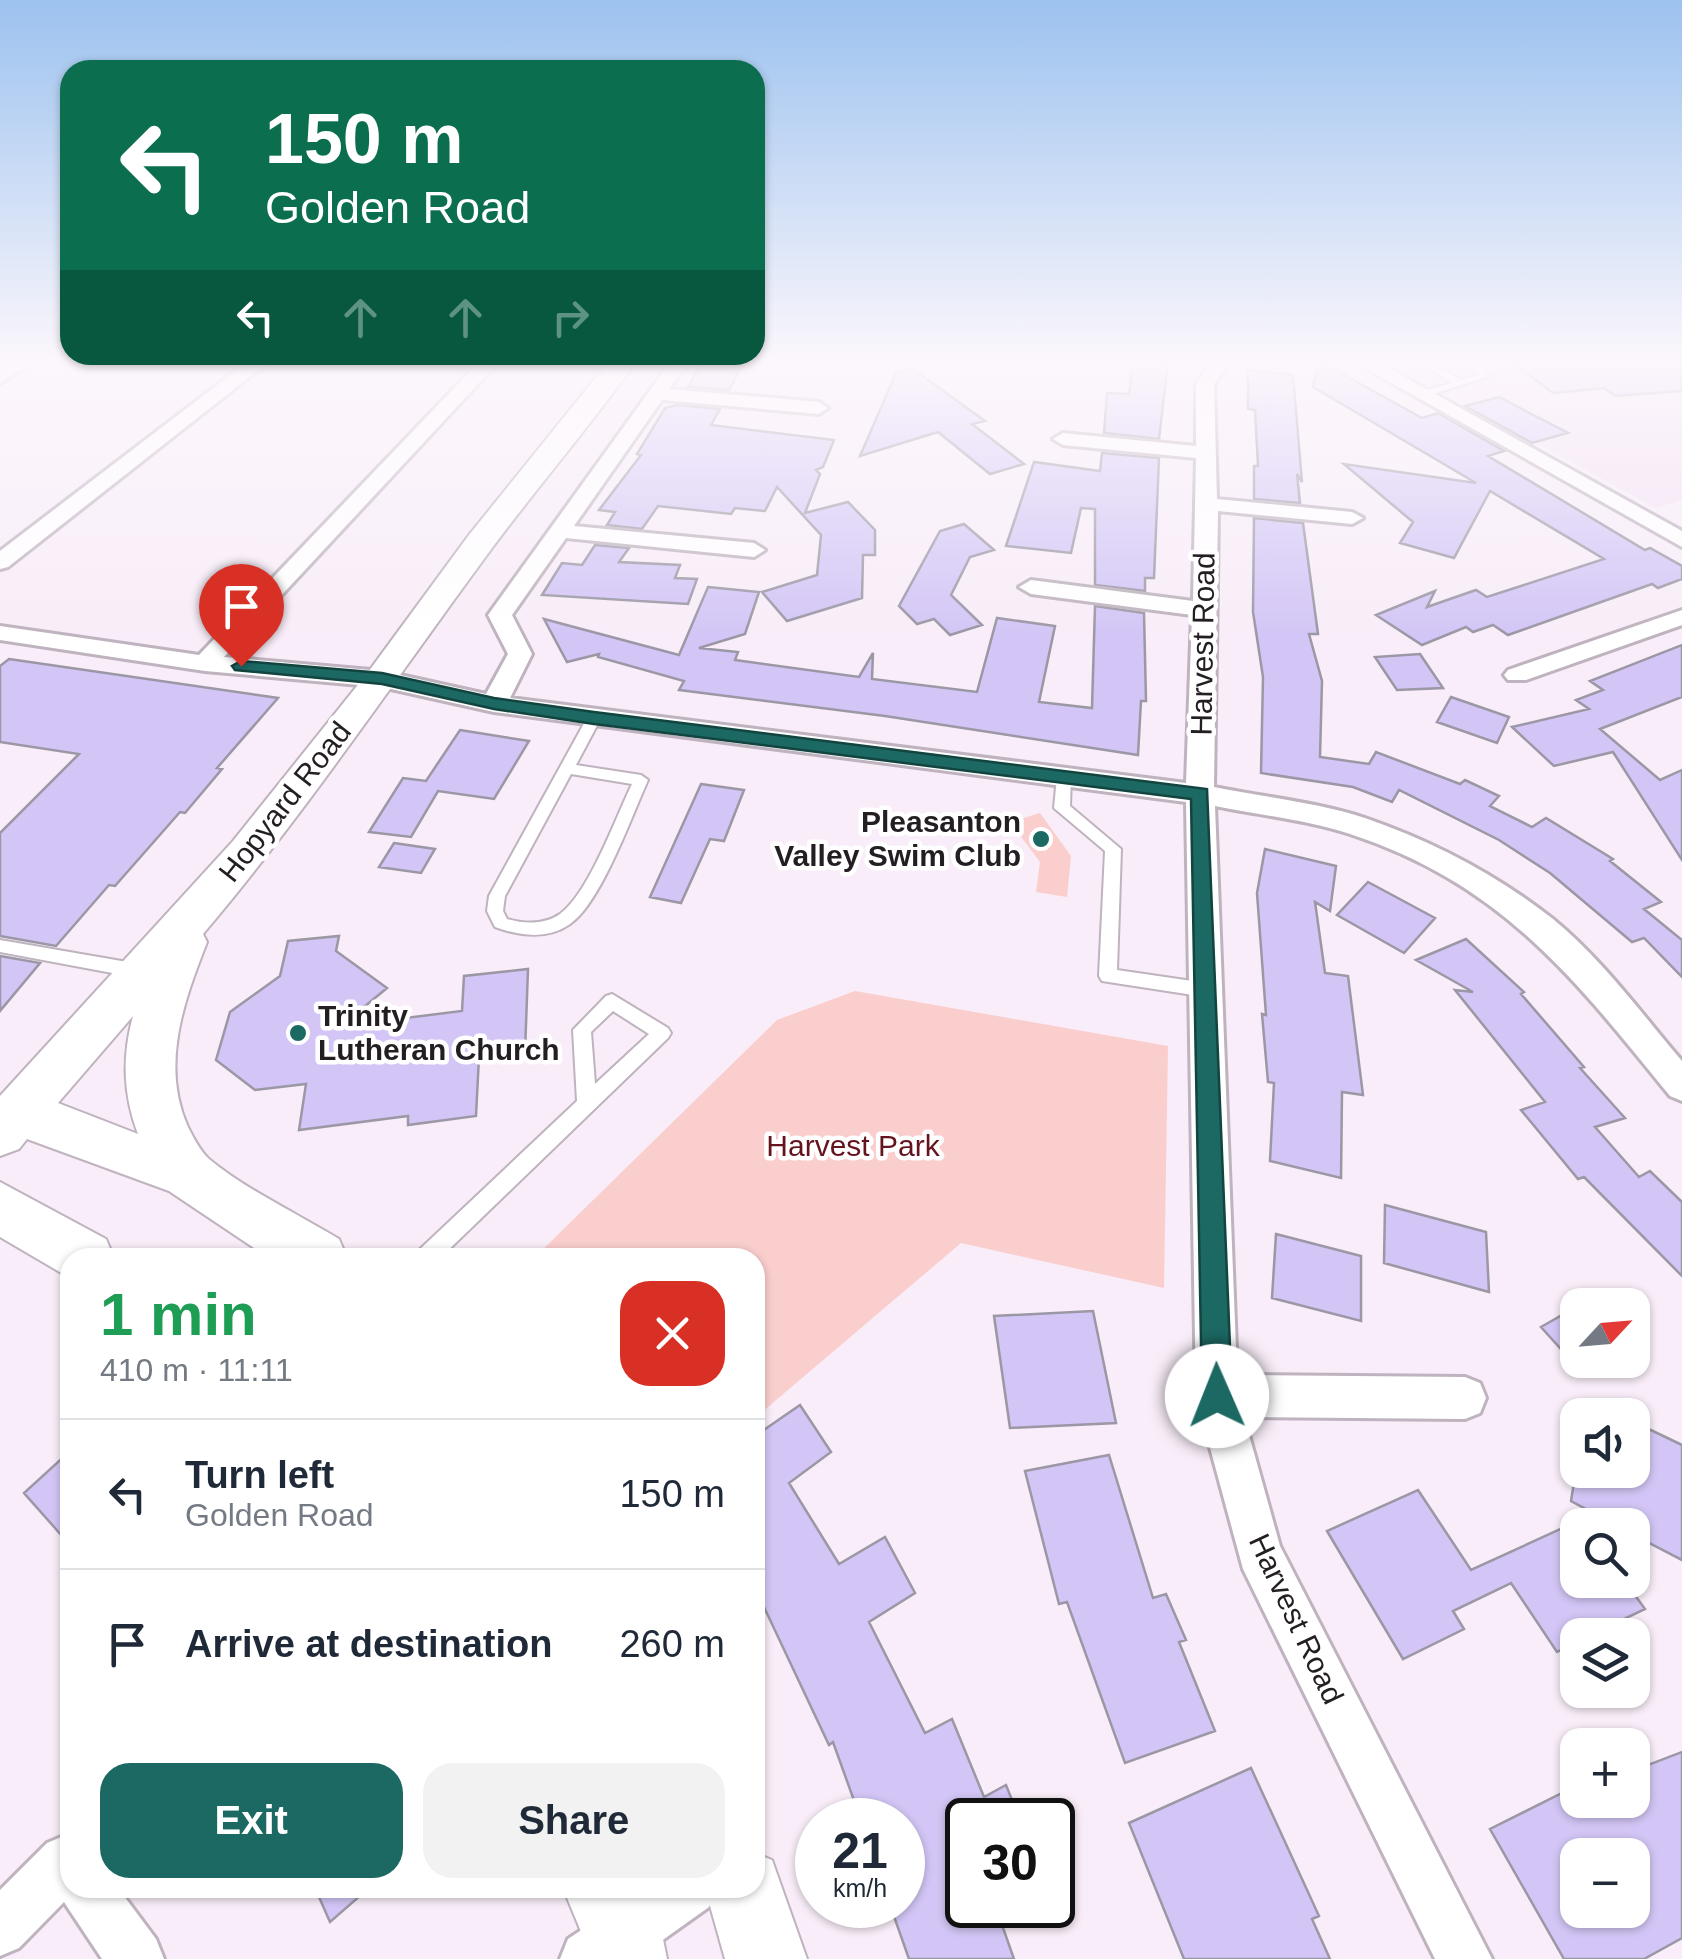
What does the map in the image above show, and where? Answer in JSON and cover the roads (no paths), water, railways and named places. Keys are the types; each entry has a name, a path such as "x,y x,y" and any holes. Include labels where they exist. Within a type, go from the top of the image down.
{"main road":[{"name":"Hopyard Road","path":"12,1122 197,911 382,679 480,542 552,451"},
{"path":"187,1174 163,1138 149,1094 151,1041 168,980 197,911"},
{"path":"12,1122 58,1129 187,1174 303,1248"},
{"path":"0,1207 69,1248"},
{"path":"747,1898 766,1959"}],"street":[{"path":"0,562 143,451"},
{"path":"206,663 405,451"},
{"path":"494,704 520,654 500,615 616,451"},
{"path":"1187,451 1203,453"},
{"path":"1523,451 1682,540"},
{"name":"Harvest Road","path":"1203,453 1207,504 1200,794 1217,1396 1259,1553 1464,1959"},
{"path":"1207,504 1352,518"},
{"path":"560,530 754,550"},
{"path":"1032,587 1202,608"},
{"path":"1517,675 1682,617"},
{"path":"0,632 206,663 382,679 494,704 594,718 1200,794 1355,825 1436,859 1485,886 1544,928 1596,982 1682,1086"},
{"path":"1217,1396 1465,1398"},
{"path":"0,1929 60,1868"},
{"path":"92,1898 136,1959"},
{"path":"610,1935 673,1898"}],"lane":[{"path":"567,768 641,780 572,915 536,930 518,929 502,923 495,910 497,896 594,718"},
{"path":"1064,777 1062,808 1114,850 1108,976 1206,990"},
{"path":"0,946 145,972"},
{"path":"435,1248 662,1033 612,1001 582,1030 587,1103"}],"place":[{"name":"Pleasanton Valley Swim Club","path":"1041,839"},
{"name":"Trinity Lutheran Church","path":"298,1033"}],"park label":[{"name":"Harvest Park","path":"853,1146"}]}
